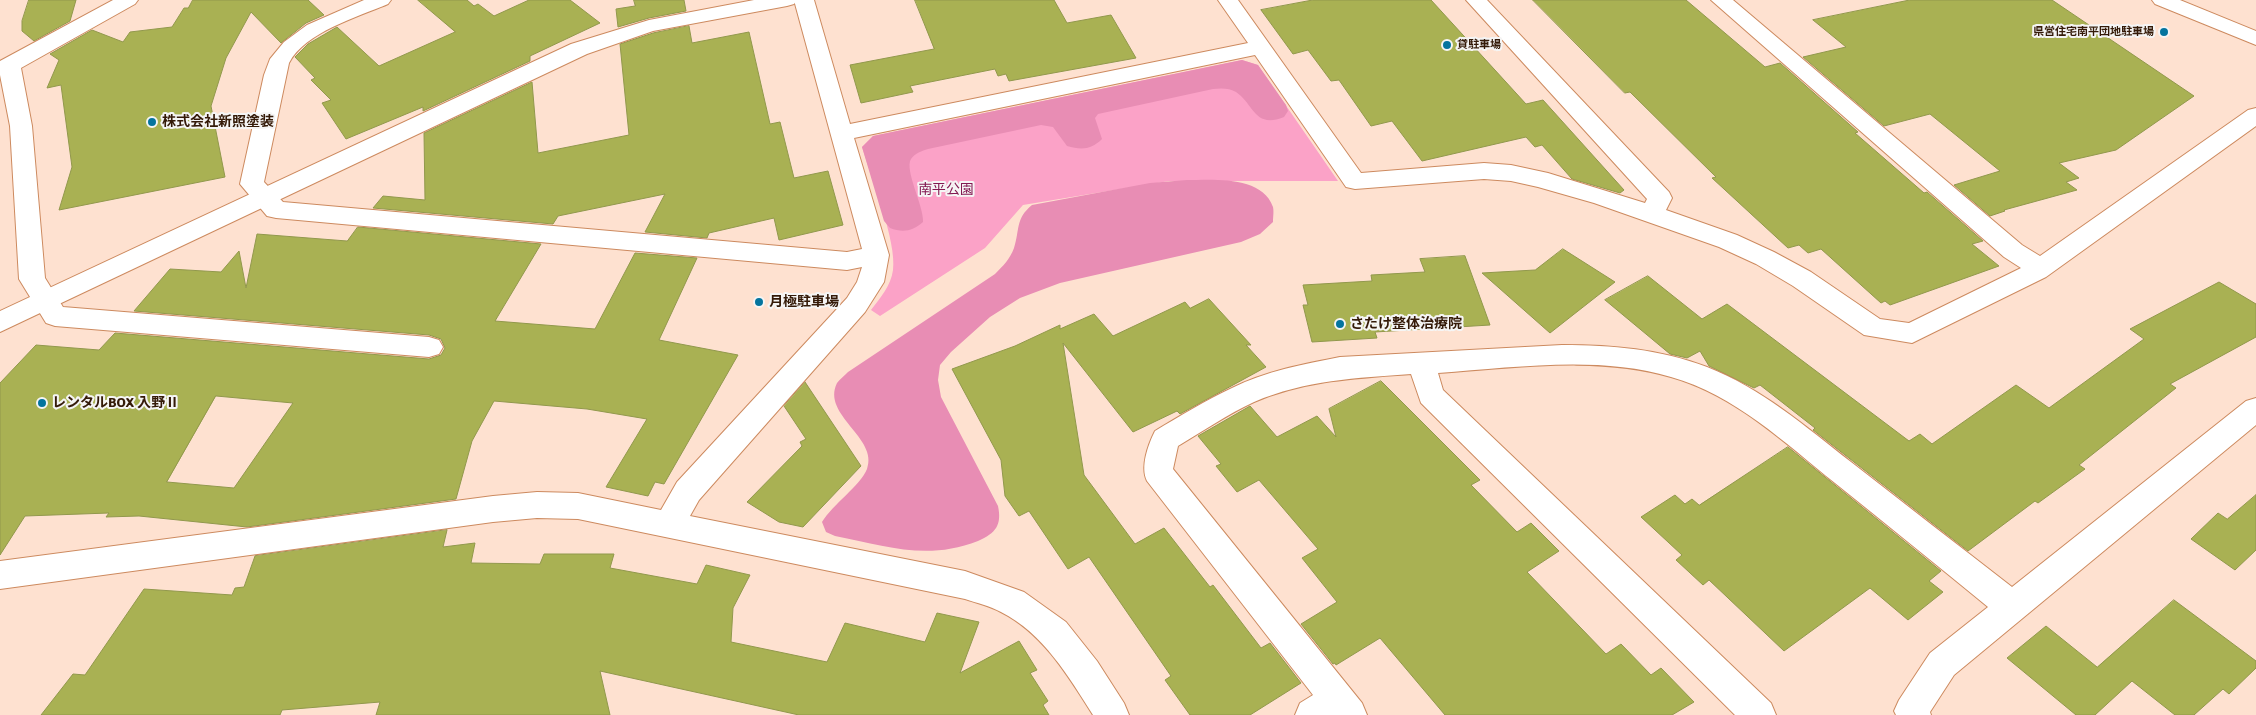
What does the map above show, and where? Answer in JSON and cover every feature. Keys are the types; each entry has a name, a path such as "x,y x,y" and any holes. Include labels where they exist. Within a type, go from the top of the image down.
{"street":[{"path":"128,0 5,67 21,126 32,279 55,316 429,347"},
{"path":"381,0 318,27 296,42 280,58 252,184 276,210 847,261 876,255"},
{"path":"0,322 579,49 649,26 788,0"},
{"path":"669,525 688,491 868,289 876,272 876,255 804,0"},
{"path":"1228,0 1355,181 1484,171 1511,173 1603,197 1728,241 1765,258 1802,279 1874,328 1912,333 2041,268 2256,114"},
{"path":"1476,0 1660,198 1652,214"},
{"path":"1721,0 2013,251 2041,268"},
{"path":"2162,0 2256,38"},
{"path":"841,133 1261,47"},
{"path":"1333,710 1158,472 1165,439 1214,410 1274,383 1340,368 1562,355 1624,356 1686,369 1717,382 1773,416 2012,607"},
{"path":"1421,363 1431,395 1759,715"},
{"path":"1914,715 1912,711 1942,664 2256,409"},
{"path":"0,575 537,505 578,506 965,585 1013,602 1054,632 1085,672 1112,715"}],"green space":[{"name":"南平公園","path":"1242,60 1258,65 1338,181 1169,181 1023,205 985,248 880,316 871,310 885,292 893,270 891,243 887,227 862,147 873,136"}],"shaded area":[{"path":"1242,60 1258,65 1286,105 1288,111 1284,117 1274,120 1260,118 1236,92 1222,88 1098,114 1095,118 1102,139 1086,148 1067,146 1053,127 1041,125 928,149 914,155 910,164 912,180 921,207 923,222 912,229 904,231 890,228 884,221 862,147 873,136"},
{"path":"1222,180 1248,184 1258,189 1267,197 1273,207 1273,222 1260,234 1241,242 1060,283 1020,298 990,317 951,352 940,365 938,380 941,397 998,506 998,523 989,535 959,547 924,551 889,547 835,536 826,532 822,522 853,488 867,469 868,458 865,447 837,406 834,395 837,383 848,372 995,274 1010,256 1016,242 1020,220 1032,205 1150,183"}],"building":[{"path":"29,0 76,0 70,21 34,41 22,31 22,21"},
{"path":"193,0 308,0 324,15 306,23 281,43 251,12 226,58 211,106 225,177 59,210 72,167 61,85 47,88 59,60 50,54 92,30 123,42 130,32 172,27 184,8 188,8"},
{"path":"418,0 467,0 474,6 478,4 494,16 529,0 570,0 600,23 530,56 530,61 423,111 423,107 346,139 322,103 331,100 311,80 315,78 295,57 308,44 337,27 379,66 455,32"},
{"path":"634,0 684,0 686,11 649,18 618,27 616,9 635,6"},
{"path":"915,0 1054,0 1067,23 1111,15 1136,58 1009,81 1006,74 998,76 995,69 910,86 913,92 861,103 850,65 934,49"},
{"path":"1313,0 1431,0 1526,104 1543,100 1624,190 1620,193 1572,179 1542,145 1535,147 1526,137 1422,161 1392,121 1371,126 1339,80 1331,81 1308,50 1293,54 1261,10"},
{"path":"1533,0 1686,0 1765,67 1780,63 1858,132 1855,133 1983,241 1972,244 1999,266 1890,305 1885,301 1881,303 1821,249 1808,253 1799,245 1788,248 1712,178 1716,177 1630,92 1625,93"},
{"path":"1910,0 2052,0 2194,96 2116,150 2059,163 2079,178 2066,182 2077,190 2004,210 1990,216 1954,185 2000,171 1930,114 1884,126 1803,57 1846,47 1813,20"},
{"path":"689,26 692,43 749,32 770,124 780,122 794,178 828,171 843,225 779,240 774,218 709,233 707,238 645,232 665,194 558,216 553,224 373,208 383,196 425,200 424,133 532,82 538,153 629,135 620,44 653,33"},
{"path":"358,227 541,244 495,321 595,329 635,253 697,258 659,340 738,355 664,484 655,482 648,496 606,487 647,419 587,409 494,401 472,441 456,499 247,527 139,516 106,517 109,513 25,516 0,555 0,383 36,345 99,350 115,333 429,359 441,355 445,348 441,339 429,335 134,311 170,269 221,272 239,251 246,288 257,234 347,241","holes":["216,396 293,403 234,488 167,482"]},
{"path":"1563,249 1615,282 1550,333 1482,273 1535,270"},
{"path":"1465,256 1490,325 1375,332 1377,338 1312,342 1303,305 1308,305 1303,285 1372,281 1371,275 1425,272 1420,259"},
{"path":"1648,276 1702,319 1727,304 1909,441 1920,434 1932,444 2016,385 2049,408 2144,339 2130,329 2219,282 2256,304 2256,337 2170,384 2176,388 2079,465 2085,469 2038,503 2035,501 1968,551 1813,430 1815,428 1760,385 1754,388 1709,366 1700,351 1687,358 1670,354 1605,300"},
{"path":"1209,299 1251,345 1246,345 1266,367 1180,414 1177,411 1133,432 1063,343 1084,475 1135,544 1164,528 1210,587 1213,585 1261,648 1270,643 1301,683 1250,715 1190,715 1165,680 1171,676 1089,557 1068,569 1029,511 1019,516 1005,496 1001,460 952,369 1015,346 1060,325 1060,329 1094,314 1113,336 1185,302 1190,308"},
{"path":"1381,381 1480,480 1471,485 1517,532 1531,523 1559,551 1527,572 1606,654 1621,644 1651,675 1661,668 1694,702 1672,715 1445,715 1380,638 1336,665 1335,663 1333,664 1301,624 1337,602 1302,558 1318,549 1259,480 1237,492 1216,466 1221,464 1198,436 1250,406 1277,437 1317,416 1336,437 1329,409"},
{"path":"805,382 861,466 803,527 779,522 747,502 802,446 800,442 806,439 784,406"},
{"path":"1788,447 1941,571 1929,581 1943,592 1908,620 1870,588 1784,651 1709,580 1703,585 1676,560 1682,555 1641,517 1675,495 1685,504 1692,499 1699,505"},
{"path":"2256,495 2256,550 2235,570 2191,539 2218,513 2227,519"},
{"path":"447,530 443,547 475,543 471,563 540,564 544,554 614,554 610,568 697,584 706,565 750,575 733,608 731,642 827,662 845,623 925,642 937,613 979,622 960,673 1019,641 1037,670 1030,673 1048,701 1043,705 1049,715 799,715 600,671 610,715 376,715 380,702 282,710 280,715 41,715 73,674 85,675 144,589 232,595 235,588 244,587 255,556"},
{"path":"2174,600 2256,661 2256,668 2229,694 2223,689 2194,715 2175,715 2132,681 2095,715 2076,715 2007,658 2046,626 2097,667"}],"place":[{"name":"県営住宅南平団地駐車場","path":"2164,32"},
{"name":"貸駐車場","path":"1447,45"},
{"name":"株式会社新照塗装","path":"152,122"},
{"name":"月極駐車場","path":"759,302"},
{"name":"さたけ整体治療院","path":"1340,324"},
{"name":"レンタルBOX 入野Ⅱ","path":"42,403"}]}
